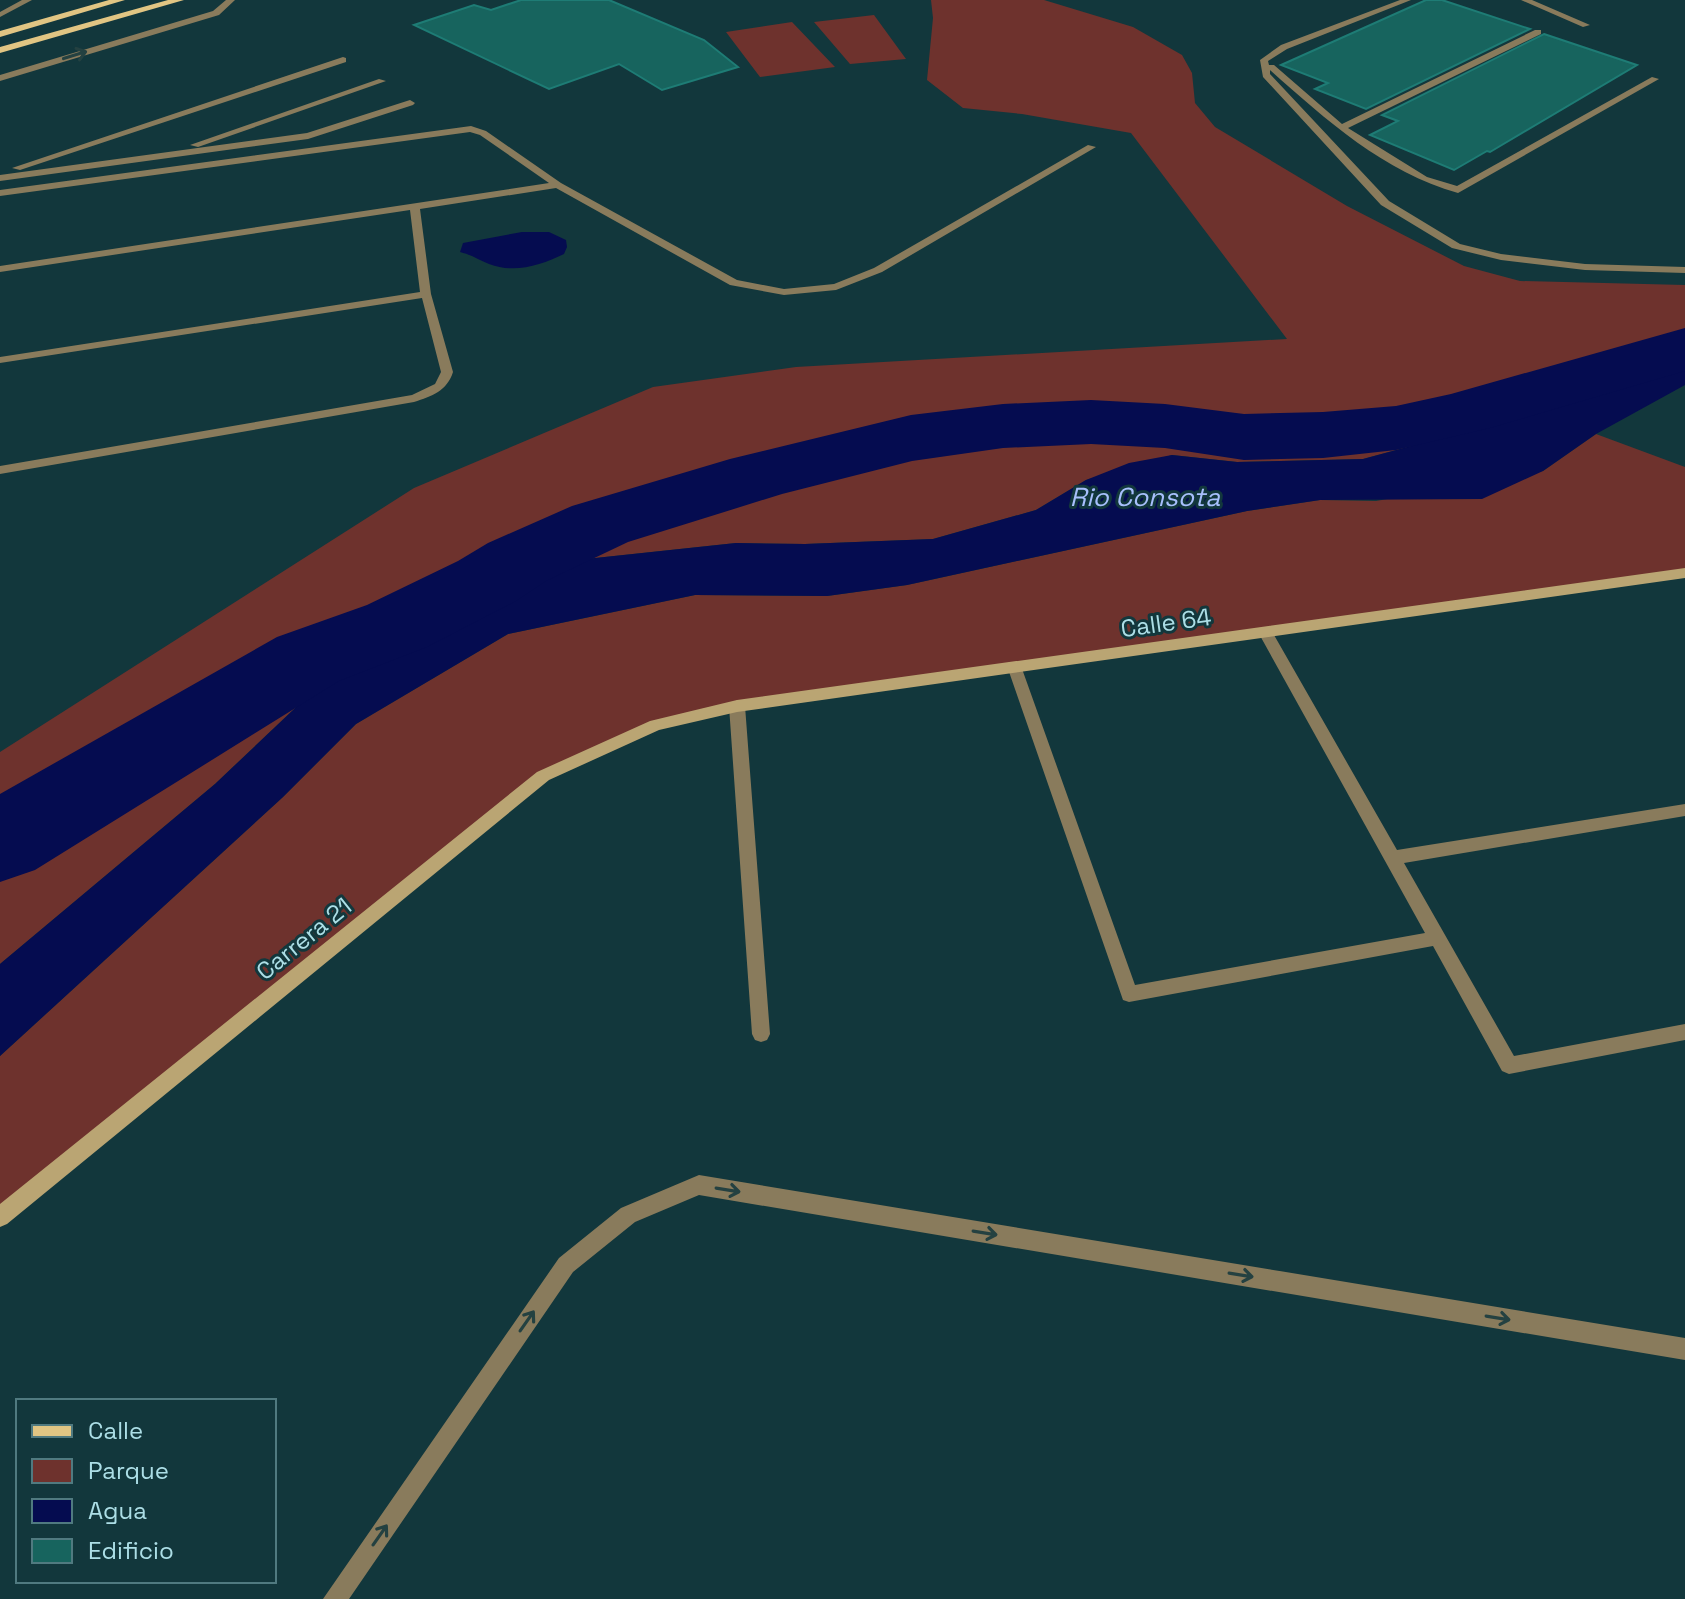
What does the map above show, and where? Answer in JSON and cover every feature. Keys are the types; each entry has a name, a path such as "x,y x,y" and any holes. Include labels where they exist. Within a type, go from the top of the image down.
{"main road":[{"path":"0,34 120,0"},
{"path":"0,50 179,0"}],"street":[{"path":"0,15 28,0"},
{"path":"0,78 216,13 231,0"},
{"path":"1264,60 1284,47 1407,0"},
{"path":"1525,0 1586,25"},
{"path":"1341,128 1538,32"},
{"path":"0,176 343,60"},
{"path":"1264,60 1341,128 1424,179 1458,190 1655,79"},
{"path":"1264,60 1266,75 1385,203 1456,246 1501,257 1585,267 1685,270"},
{"path":"159,157 382,81"},
{"path":"0,176 308,136 410,103"},
{"path":"0,193 463,128 483,133 558,185 734,283 769,291 809,291 836,287 878,270 1091,147"},
{"path":"0,269 558,185"},
{"path":"0,470 428,394 439,387 447,372 426,294 415,208"},
{"path":"0,360 426,294"},
{"name":"Calle 64","path":"655,725 737,706 1685,573"},
{"path":"1265,632 1509,1065 1685,1032"},
{"path":"1014,666 1129,994 1438,938"},
{"path":"737,706 761,1034"},
{"name":"Carrera 21","path":"0,1217 543,776 655,725"},
{"path":"1392,858 1685,810"},
{"path":"335,1599 566,1265 628,1215 699,1185 1685,1349"}],"green space":[{"path":"931,0 1044,0 1133,27 1182,55 1192,73 1195,103 1215,127 1347,206 1464,266 1520,281 1685,285 1685,333 1635,345 1586,377 1496,423 1363,459 1237,462 1172,455 1086,480 1036,510 933,539 805,544 736,543 586,559 487,581 310,694 215,784 0,964 0,752 414,488 653,387 796,367 1287,339 1131,133 1022,114 963,108 927,80 933,18"},
{"path":"874,15 906,59 850,64 814,22"},
{"path":"792,22 835,67 760,77 726,32"},
{"path":"1596,434 1685,467 1685,573 1014,666 655,725 543,776 0,1217 0,1056 283,797 356,724 508,634 695,595 827,596 907,585 1247,511 1320,500 1376,501 1543,471"}],"water":[{"path":"522,232 549,232 566,240 567,247 564,254 555,258 518,268 499,267 460,252 463,243"},
{"name":"Rio Consota","path":"1685,333 1685,385 1596,434 1543,471 1482,499 1320,500 1247,511 907,585 827,596 695,595 508,634 356,724 283,797 0,1056 0,964 215,784 310,694 397,626 487,581 586,559 736,543 805,544 933,539 1036,510 1086,480 1129,463 1172,455 1237,462 1363,459 1496,423 1586,377 1635,345"}],"building":[{"path":"521,0 609,0 704,40 738,67 662,90 619,64 549,89 414,25 474,5 491,10"},
{"path":"1426,0 1442,0 1530,29 1366,109 1315,89 1328,83 1281,65"},
{"path":"1544,34 1637,65 1454,170 1370,135 1398,121 1382,115"}],"waterway":[{"path":"0,842 308,659 397,626 487,581 517,562 600,524 757,476 911,438 1003,426 1091,422 1165,426 1244,437 1323,435 1396,428 1464,413 1685,349"}]}
